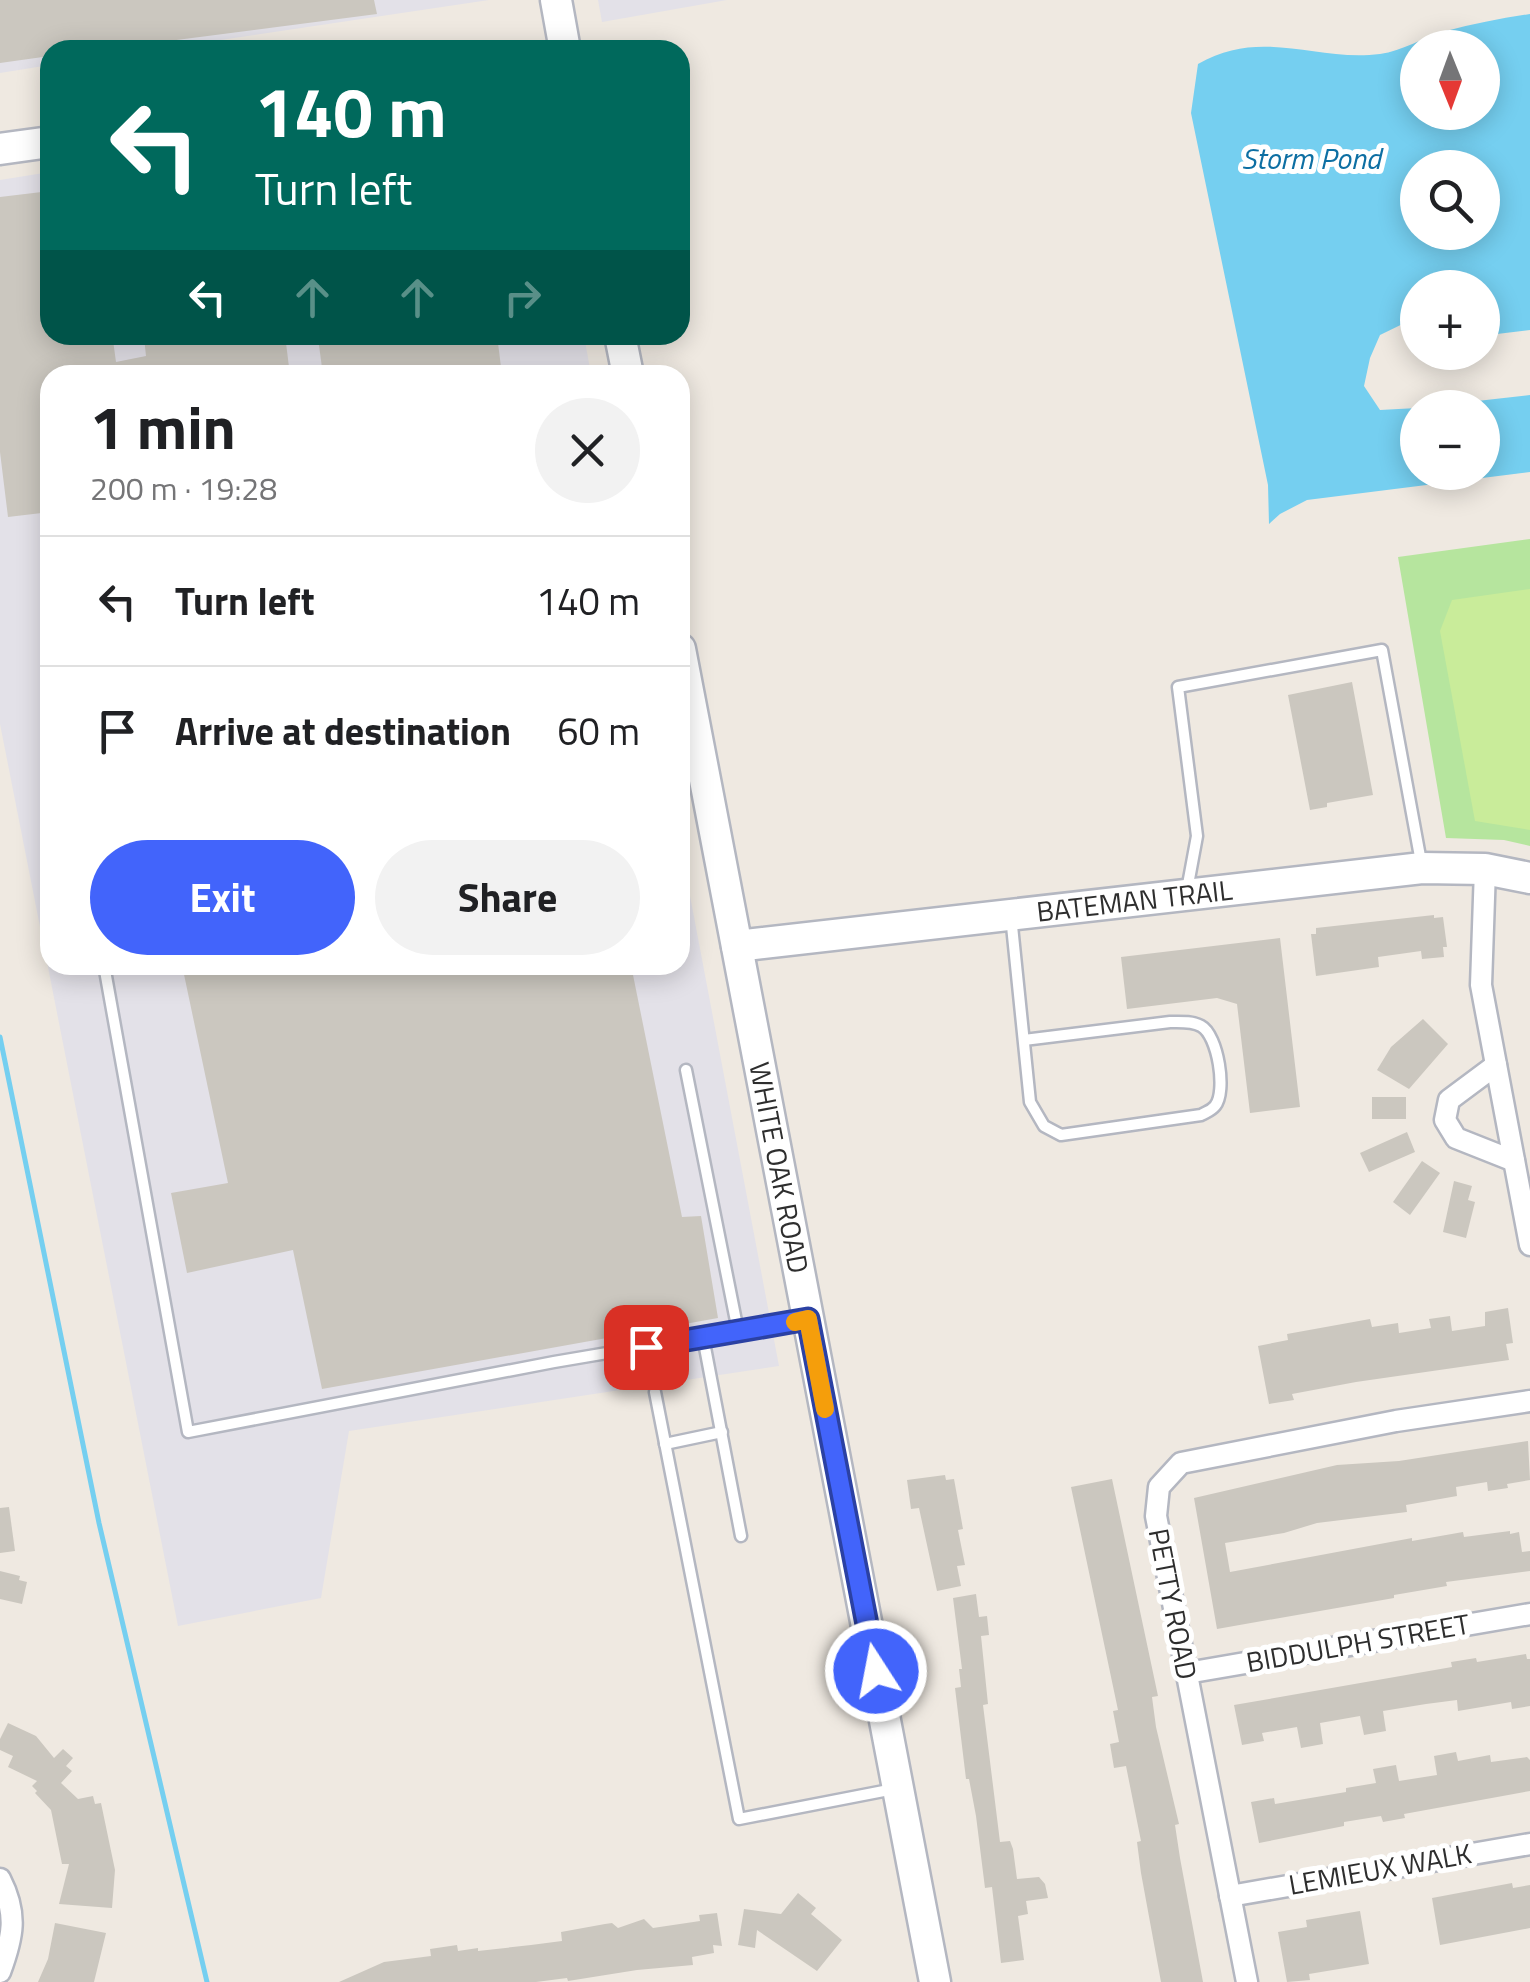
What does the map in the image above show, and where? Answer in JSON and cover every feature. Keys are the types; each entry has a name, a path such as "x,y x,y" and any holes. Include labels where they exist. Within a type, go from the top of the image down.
{"street":[{"path":"556,0 563,40"},
{"path":"0,149 40,143"},
{"name":"WHITE OAK ROAD","path":"690,701 935,1982"},
{"name":"BATEMAN TRAIL","path":"737,946 1422,868 1485,868 1530,878"},
{"path":"1485,868 1480,985 1530,1244"},
{"path":"1496,1065 1449,1100 1445,1120 1456,1138 1514,1161"},
{"name":"PETTY ROAD","path":"1247,1982 1156,1516 1159,1486 1181,1463 1396,1421 1530,1401"},
{"name":"BIDDULPH STREET","path":"1187,1674 1530,1614"},
{"name":"LEMIEUX WALK","path":"1230,1896 1530,1844"},
{"path":"0,1879 9,1896 13,1938 0,1972"}],"lane":[{"path":"1186,895 1197,836 1178,688 1382,650 1422,868"},
{"path":"1011,915 1030,1102 1044,1126 1061,1135 1201,1115 1215,1106 1220,1092 1214,1039 1204,1027 1193,1023 1170,1022 1024,1040"},
{"path":"106,975 188,1432 808,1319"},
{"path":"686,1070 738,1331"},
{"path":"704,1337 741,1536"},
{"path":"655,1392 739,1819 898,1788"},
{"path":"665,1444 722,1432"}],"shaded area":[{"path":"0,0 489,0 220,40 40,40 40,67 0,73"},
{"path":"598,0 727,0 602,22"},
{"path":"40,174 40,345 586,345 589,365 40,365 40,927 0,724 0,180"},
{"path":"690,896 779,1366 349,1431 321,1598 178,1626 50,975 690,975"}],"green space":[{"path":"1530,539 1530,846 1504,840 1446,838 1398,557"},
{"path":"1530,589 1530,830 1475,821 1440,631 1452,600"}],"water":[{"name":"Storm Pond","path":"1530,14 1530,330 1500,334 1500,270 1400,270 1400,325 1380,335 1364,386 1380,410 1400,409 1400,488 1307,500 1269,524 1268,485 1191,113 1198,64 1244,48 1356,55 1400,48 1400,130 1500,130 1500,30 1450,30"},
{"name":"Storm Pond","path":"1530,395 1530,472 1500,476 1500,398"}],"building":[{"path":"0,0 374,0 377,14 176,40 40,40 40,57 0,63"},
{"path":"40,192 40,345 114,345 116,362 146,356 145,345 286,345 289,365 40,365 40,513 8,517 0,452 0,197"},
{"path":"319,345 498,345 501,365 322,365"},
{"path":"1352,682 1373,795 1310,810 1288,695"},
{"path":"1443,917 1447,947 1443,947 1444,957 1422,959 1421,951 1378,957 1379,967 1316,976 1311,934 1316,934 1316,928"},
{"path":"1280,938 1300,1107 1250,1113 1237,1004 1217,998 1127,1009 1121,957"},
{"path":"184,975 633,975 682,1217 701,1216 718,1318 322,1389 293,1250 187,1273 171,1193 228,1183"},
{"path":"1423,1019 1448,1044 1409,1089 1377,1070 1391,1047"},
{"path":"1372,1097 1406,1097 1406,1119 1372,1119"},
{"path":"1407,1132 1415,1152 1369,1172 1360,1153"},
{"path":"1422,1161 1440,1173 1410,1215 1393,1202"},
{"path":"1454,1181 1472,1186 1468,1200 1475,1202 1466,1238 1443,1232"},
{"path":"1508,1308 1513,1343 1506,1344 1509,1360 1356,1382 1292,1394 1294,1400 1269,1404 1258,1346 1288,1340 1287,1334 1370,1319 1372,1327 1398,1323 1399,1333 1431,1328 1429,1319 1450,1316 1452,1331 1485,1326 1485,1312"},
{"path":"1528,1441 1530,1480 1507,1484 1508,1488 1488,1491 1487,1482 1456,1487 1457,1496 1406,1505 1407,1512 1317,1523 1225,1543 1230,1572 1412,1538 1510,1531 1519,1532 1522,1552 1530,1551 1530,1571 1446,1582 1447,1586 1394,1598 1217,1629 1194,1498 1337,1465 1399,1461"},
{"path":"945,1475 946,1480 954,1479 965,1565 957,1566 961,1586 937,1591 919,1508 911,1509 907,1480"},
{"path":"1112,1479 1158,1696 1152,1697 1156,1727 1179,1824 1175,1825 1180,1858 1203,1982 1161,1982 1126,1766 1114,1768 1110,1744 1119,1742 1113,1711 1118,1710 1071,1487"},
{"path":"9,1507 15,1551 0,1553 0,1508"},
{"path":"0,1571 27,1582 22,1604 0,1599"},
{"path":"976,1594 979,1617 987,1616 989,1635 981,1636 988,1704 983,1705 1000,1842 1010,1841 1017,1879 1039,1877 1048,1898 1026,1901 1028,1914 1018,1916 1024,1960 1001,1963 992,1887 985,1888 976,1816 966,1779 955,1688 961,1687 962,1669 953,1598"},
{"path":"1526,1654 1530,1659 1530,1706 1512,1709 1511,1702 1458,1711 1457,1700 1426,1704 1383,1711 1386,1731 1364,1735 1360,1716 1320,1723 1323,1744 1301,1748 1297,1727 1262,1733 1264,1741 1242,1745 1234,1705 1452,1667 1451,1662"},
{"path":"8,1723 36,1736 54,1758 63,1749 73,1758 66,1766 72,1771 61,1783 78,1799 93,1796 95,1804 101,1803 115,1870 112,1908 59,1904 69,1864 62,1864 51,1810 32,1786 37,1781 8,1767 13,1756 0,1750 0,1739"},
{"path":"1456,1752 1458,1761 1490,1755 1491,1762 1527,1757 1530,1791 1404,1814 1405,1818 1383,1822 1381,1816 1344,1822 1344,1826 1259,1843 1251,1802 1274,1798 1275,1804 1346,1792 1346,1788 1376,1783 1373,1769 1396,1765 1399,1781 1437,1775 1434,1756"},
{"path":"1512,1883 1513,1888 1530,1885 1530,1928 1440,1945 1432,1898"},
{"path":"798,1893 816,1908 811,1914 842,1940 817,1971 757,1930 755,1948 738,1945 744,1909 781,1914"},
{"path":"1360,1911 1369,1964 1309,1974 1310,1980 1287,1982 1278,1932 1307,1927 1306,1920"},
{"path":"717,1913 722,1946 713,1945 714,1953 692,1957 693,1965 568,1981 567,1978 536,1982 339,1982 384,1962 431,1956 430,1949 457,1945 458,1951 478,1951 531,1945 562,1941 561,1932 605,1924 612,1923 618,1928 644,1919 653,1928 700,1921 699,1915"},
{"path":"55,1923 106,1933 94,1982 38,1982 48,1959"}],"waterway":[{"path":"0,1037 99,1523 207,1982"}],"slow traffic":[{"path":"795,1322 808,1319 825,1409"}],"route":[{"path":"646,1347 808,1319 876,1671"}]}
